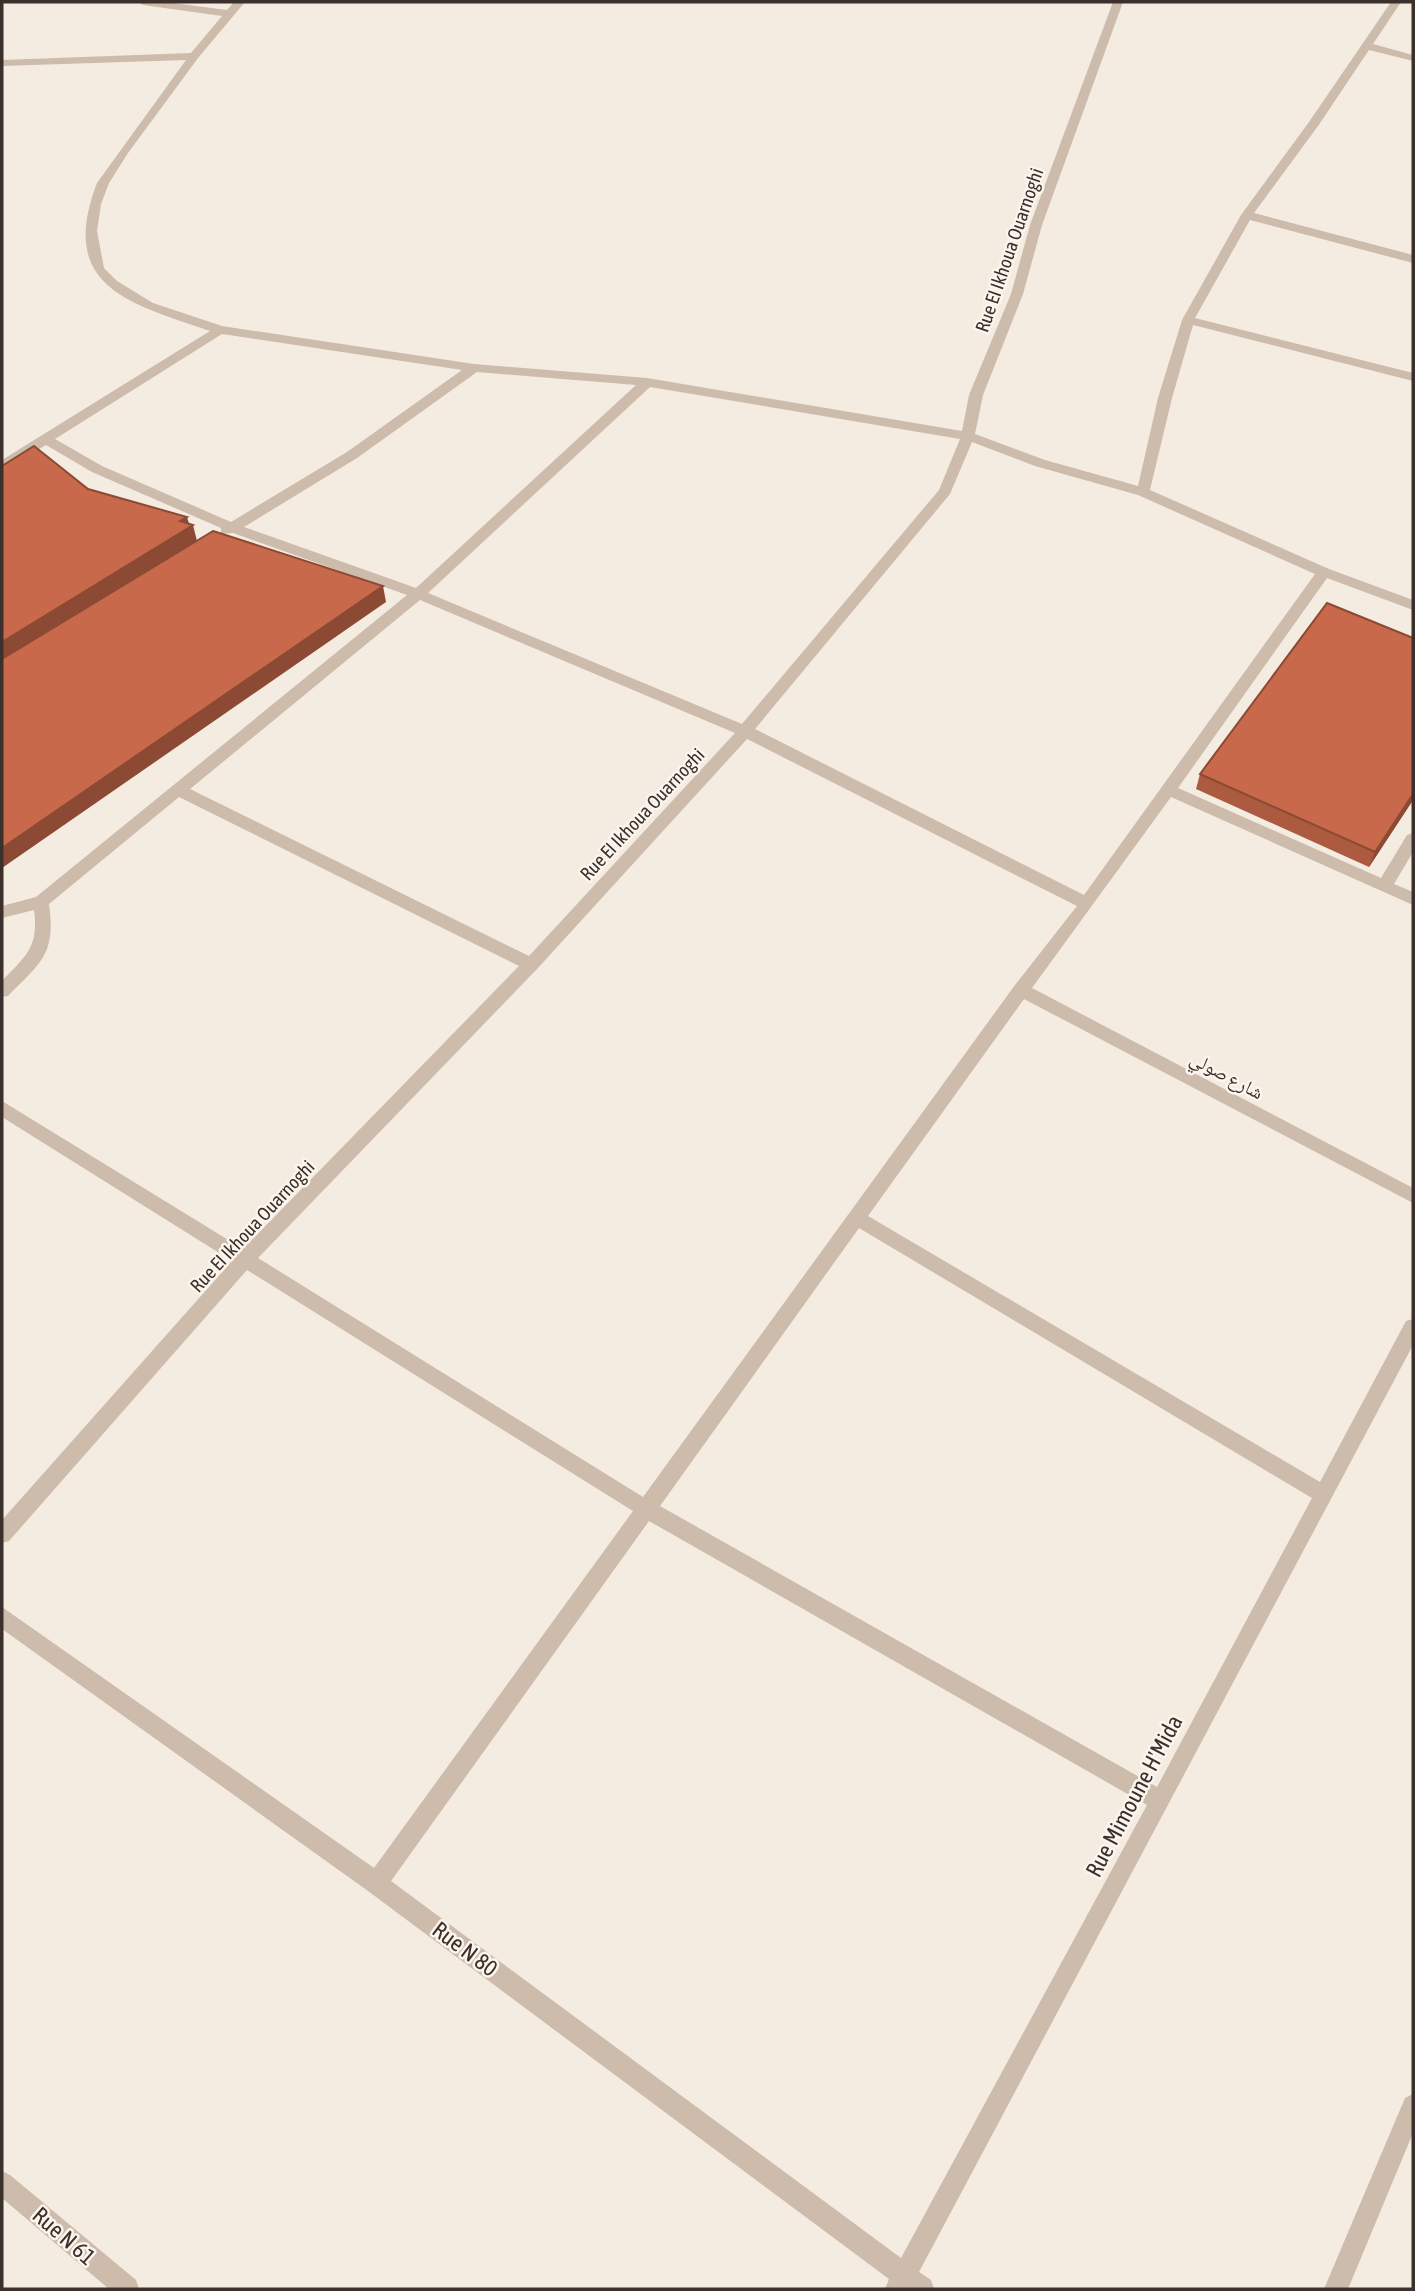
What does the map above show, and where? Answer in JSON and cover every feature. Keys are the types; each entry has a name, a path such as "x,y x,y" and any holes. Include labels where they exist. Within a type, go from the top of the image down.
{"street":[{"path":"143,2 229,14"},
{"path":"240,2 194,56 103,183 95,204 91,231 98,269 127,293 149,306 220,330 474,368 647,382 968,436 1040,463 1143,492 1324,572 1413,605"},
{"name":"Rue EI Ikhoua Ouarnoghi","path":"2,1534 244,1260 531,964 745,731 945,491 968,436 976,395 1017,295 1036,225 1118,2"},
{"path":"1143,492 1164,398 1188,320 1247,215 1314,124 1396,2"},
{"path":"1366,46 1413,58"},
{"path":"2,63 194,56"},
{"path":"1247,215 1413,259"},
{"path":"1188,320 1413,377"},
{"path":"2,466 220,330"},
{"path":"208,542 352,454 474,368"},
{"path":"2,912 41,902 418,594 647,382"},
{"path":"46,439 97,469 231,527 418,594 745,731 1087,904"},
{"path":"376,1883 1021,990 1087,904 1324,572"},
{"path":"178,790 531,964"},
{"path":"1169,790 1413,899"},
{"path":"1385,886 1413,839"},
{"path":"2,991 36,957 45,931 41,902"},
{"name":"شارع صولي","path":"1021,990 1413,1196"},
{"path":"2,1108 646,1509 1161,1801"},
{"path":"857,1218 1324,1494"},
{"name":"Rue Mimoune H'Mida","path":"908,2285 1413,1326"},
{"name":"Rue N 80","path":"2,1617 376,1883 908,2285"},
{"path":"1336,2289 1413,2106"},
{"name":"Rue N 61","path":"2,2183 127,2289"}],"building":[{"path":"34,446 88,489 187,517 180,521 193,525 2,642 2,466"},
{"path":"213,531 383,586 2,848 2,659"},
{"path":"1327,603 1413,638 1413,794 1375,852 1200,774"}]}
